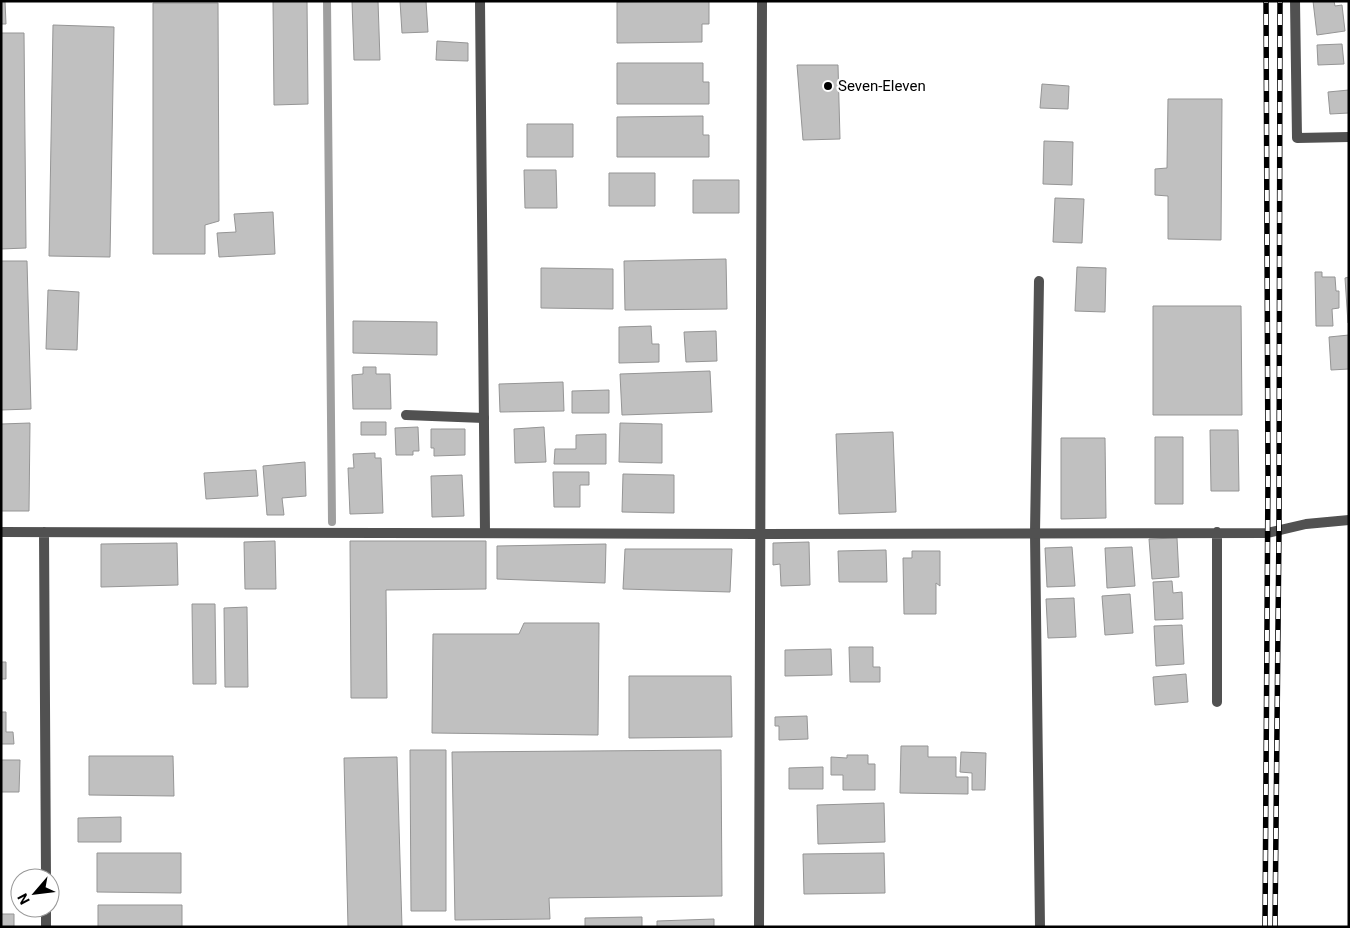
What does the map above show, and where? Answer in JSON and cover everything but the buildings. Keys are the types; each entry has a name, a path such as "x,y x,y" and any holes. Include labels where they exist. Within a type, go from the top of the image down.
{"street":[{"path":"480,1 485,533"},
{"path":"759,927 762,1"},
{"path":"1295,1 1297,138 1349,136"},
{"path":"1039,281 1036,533 1040,927"},
{"path":"406,415 484,418"},
{"path":"1,532 1267,533 1306,524 1349,520"},
{"path":"44,532 46,868"},
{"path":"1217,532 1217,702"}],"waterway":[{"path":"327,1 332,522"}],"railway":[{"path":"1265,927 1268,476 1266,1"},
{"path":"1275,927 1279,529 1280,1"}],"place":[{"name":"Seven-Eleven","path":"828,86"}]}
